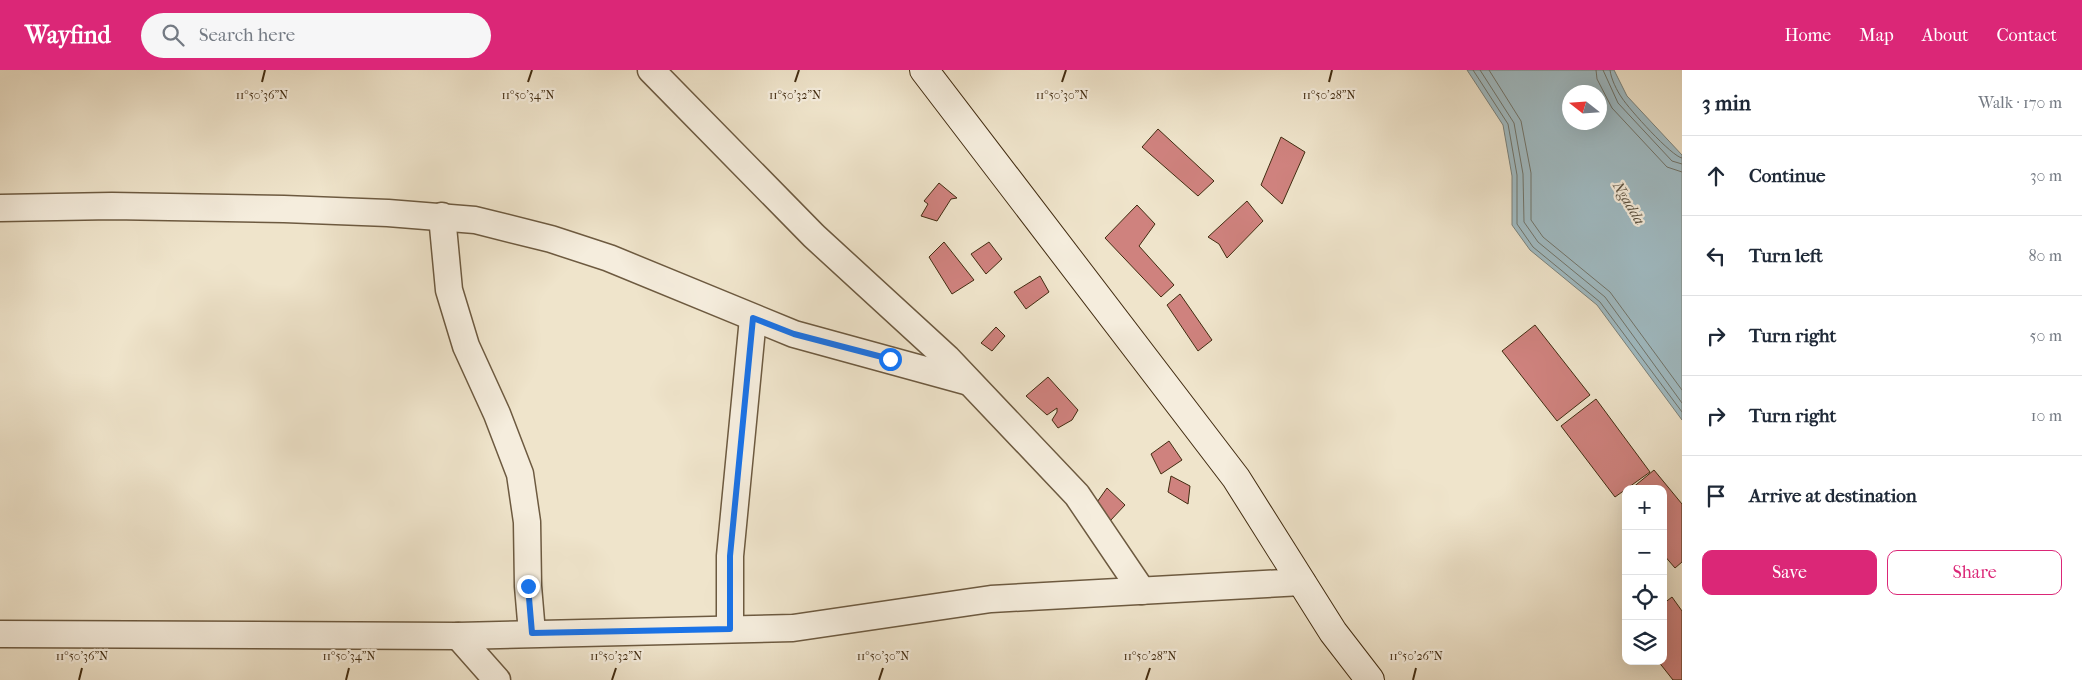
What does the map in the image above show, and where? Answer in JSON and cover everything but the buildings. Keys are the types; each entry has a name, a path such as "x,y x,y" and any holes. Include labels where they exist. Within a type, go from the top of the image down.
{"street":[{"path":"651,70 814,236 947,358 1077,495 1142,591"},
{"path":"924,70 1236,478 1333,632 1370,680"},
{"path":"0,208 122,206 284,209 442,216 474,220 506,227 601,255 794,334 969,382"},
{"path":"442,216 449,290 466,346 497,414 520,474 527,522 528,586 532,633"},
{"path":"730,629 730,556 753,318"},
{"path":"0,634 458,636 793,628 991,599 1302,582"},
{"path":"458,636 497,680"}],"water":[{"name":"Ngadda","path":"1467,70 1614,70 1627,96 1682,155 1682,420 1597,305 1530,250 1512,225 1512,176 1503,125"}],"route":[{"path":"528,586 532,633 730,629 730,556 753,318 794,334 890,359"}]}
